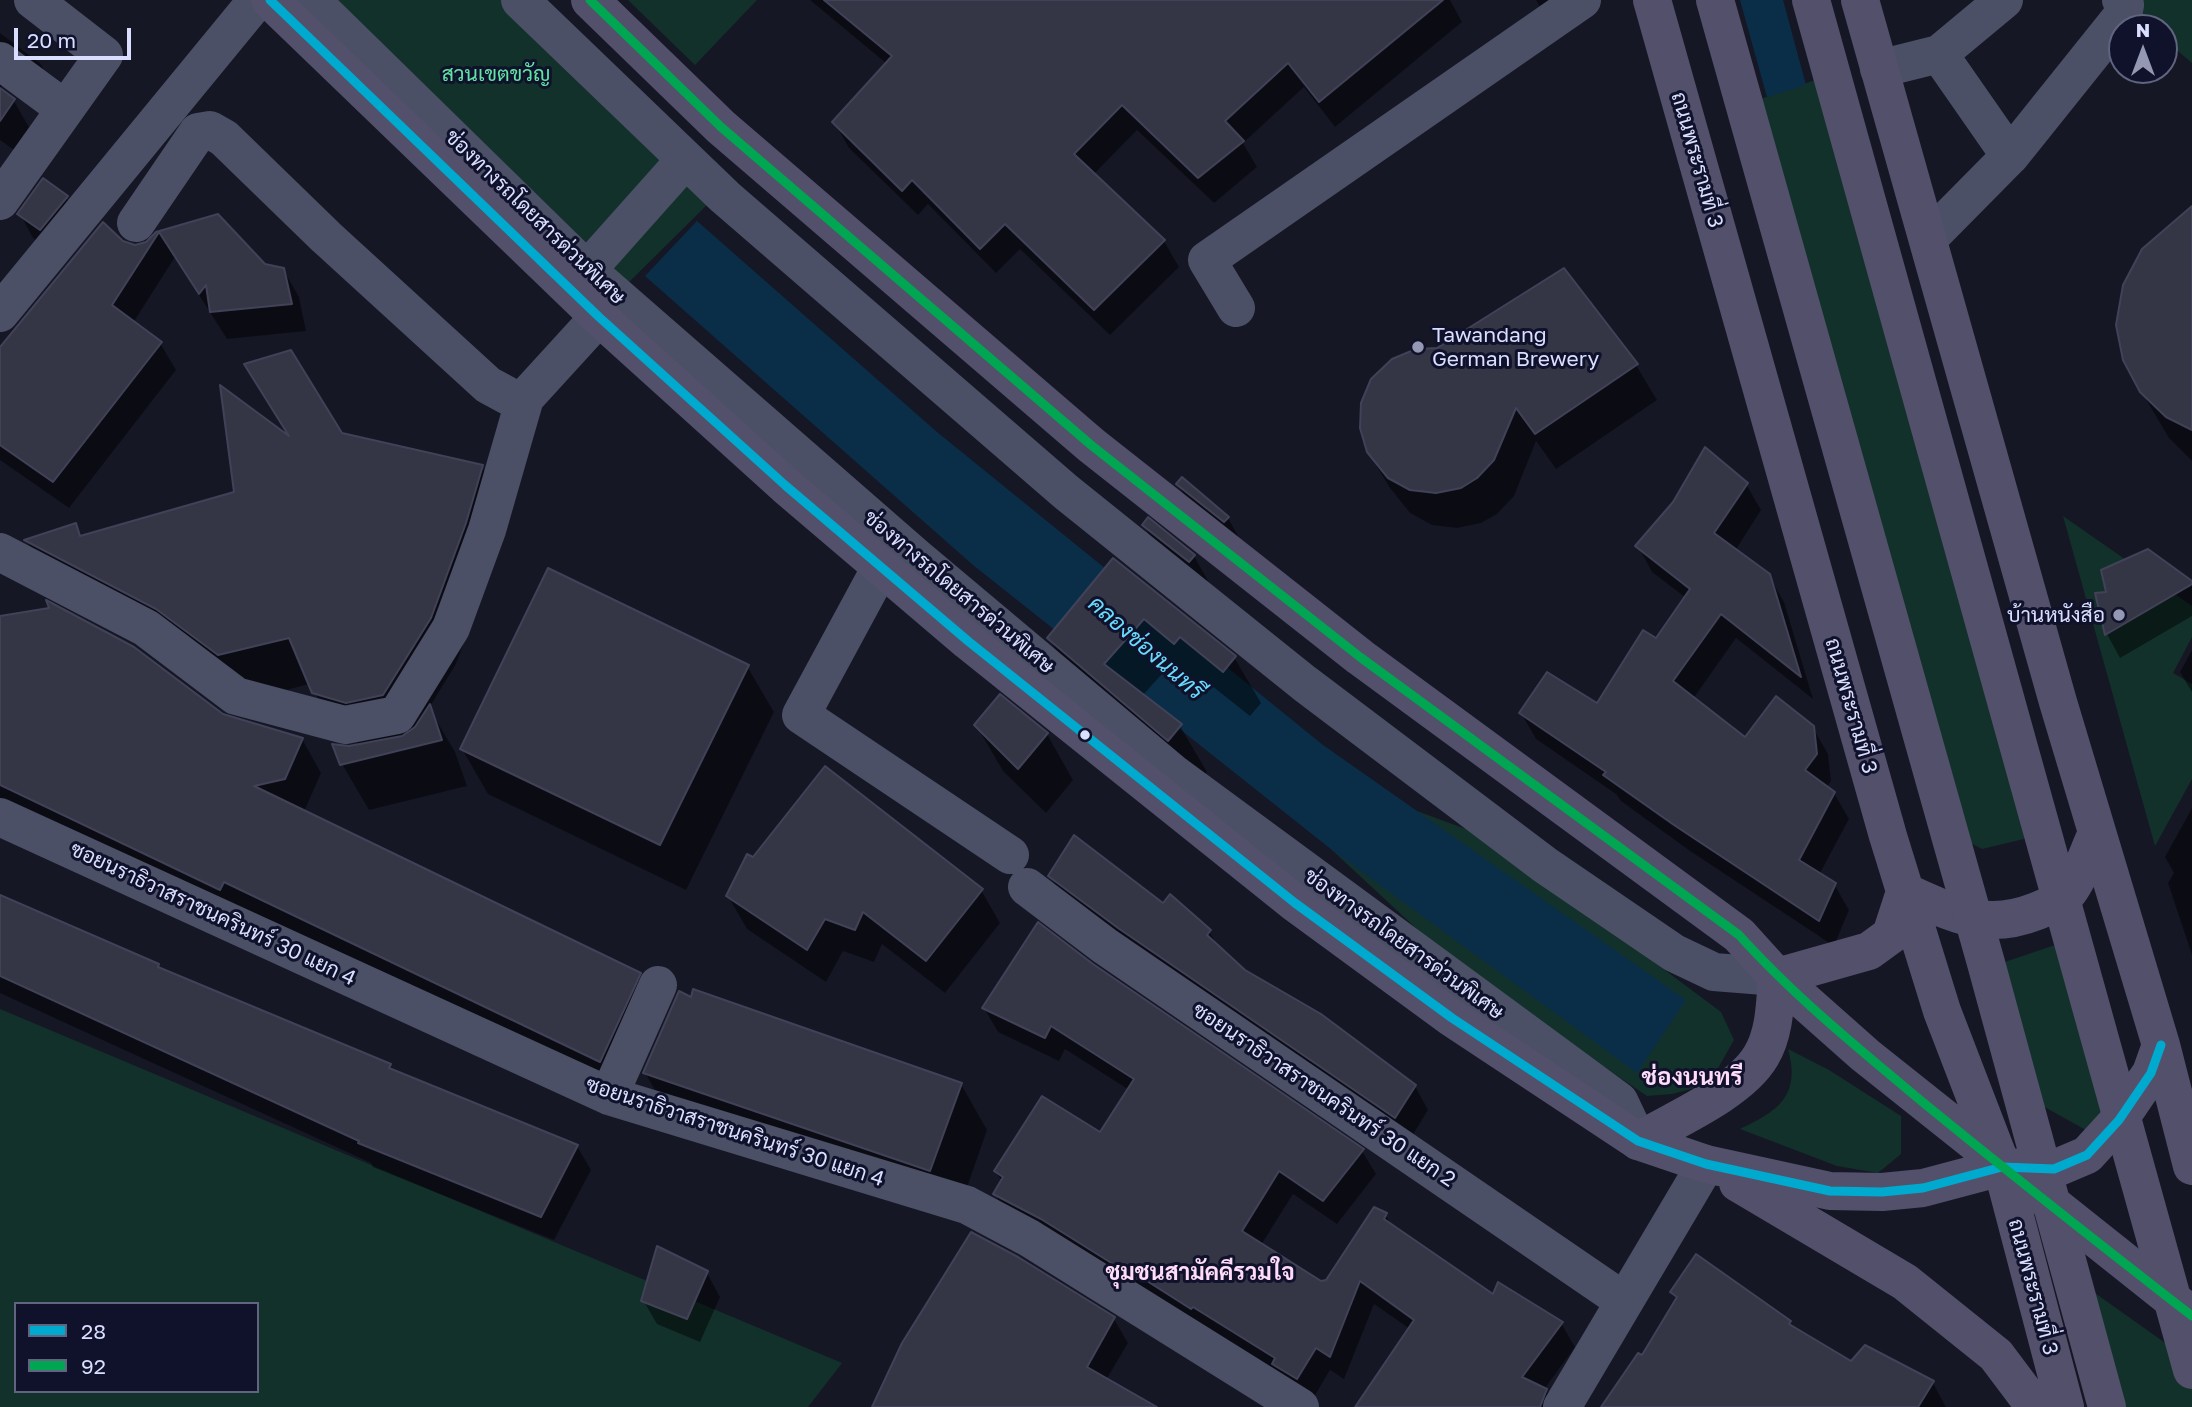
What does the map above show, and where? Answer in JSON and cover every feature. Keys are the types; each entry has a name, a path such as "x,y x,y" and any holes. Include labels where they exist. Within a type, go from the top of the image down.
{"main road":[{"path":"270,0 599,317 786,486 881,566 1153,792 1295,903 1452,1018 1638,1141 1706,1164 1830,1191 1882,1192 1923,1188 2001,1167 2054,1169 2087,1155 2119,1120 2151,1073 2161,1045"},
{"path":"590,0 721,127 1091,445 1360,657 1739,935 1777,977 2001,1167 2192,1316"},
{"name":"ถนนพระรามที่ 3","path":"1652,0 1905,892 1942,1011 2001,1167 2066,1407"},
{"name":"ถนนพระรามที่ 3","path":"1715,0 2107,1407"},
{"path":"1811,0 2192,1370"},
{"path":"1860,0 2097,833 2161,1045 2192,1166"},
{"path":"1777,977 1869,951 1891,935 1905,892 1968,919 1988,922 2016,919 2045,908 2068,893 2097,833"},
{"path":"1638,1141 1734,1085 1761,1056 1774,1017 1777,977"},
{"path":"1706,1164 1905,1282 1996,1355 2035,1407"}],"street":[{"path":"0,201 104,55 33,0"},
{"path":"0,313 257,0"},
{"name":"ช่องทางรถโดยสารด่วนพิเศษ","path":"311,0 587,270 916,557 1173,773 1619,1101 1638,1141"},
{"path":"520,0 685,160 1066,492 1304,683 1534,857 1674,953 1714,972 1777,977"},
{"path":"1236,307 1207,260 1582,0"},
{"path":"1879,69 1939,54 2004,0"},
{"path":"1928,239 2010,156 2123,15 2125,5 2121,0"},
{"path":"1939,54 2010,156"},
{"path":"0,61 65,109"},
{"path":"136,223 198,132 217,133 326,237 488,384 512,398 525,398"},
{"path":"587,270 685,160"},
{"path":"0,552 146,628 236,696 345,725 397,715 451,628 487,530 525,398 599,317"},
{"name":"ซอยนราธิวาสราชนครินทร์ 30 แยก 2","path":"881,566 801,715 1018,871 1105,946 1624,1301"},
{"name":"ซอยนราธิวาสราชนครินทร์ 30 แยก 4","path":"0,817 609,1096 967,1205 1029,1238 1300,1407"},
{"path":"609,1096 658,985"},
{"path":"1562,1407 1706,1164"}],"green space":[{"name":"สวนเขตขวัญ","path":"326,0 508,0 715,197 627,284"},
{"path":"628,0 757,0 695,65"},
{"path":"2118,0 2192,0 2192,63 2178,51 2178,14 2134,14"},
{"path":"1838,72 2049,833 1982,849 1951,833 1755,101"},
{"path":"2063,516 2192,606 2192,637 2173,673 2192,684 2192,779 2155,846"},
{"path":"1414,810 1485,836 1721,1012 1734,1040 1709,1084 1672,1094 1647,1096 1459,968 1332,850"},
{"path":"2076,938 2136,1132 2086,1130 2030,1099 1987,968"},
{"path":"0,1009 842,1363 808,1407 0,1407"},
{"path":"1788,1049 1829,1070 1901,1116 1901,1154 1878,1173 1837,1166 1740,1129 1765,1116 1783,1100 1789,1090 1791,1065"},
{"path":"2085,1286 2192,1362 2192,1407 2103,1407"}],"water":[{"path":"1740,0 1783,0 1806,85 1767,97"},
{"name":"คลองช่องนนทรี","path":"697,221 937,432 1323,745 1686,1000 1637,1073 1332,850 973,565 645,276"}],"building":[{"path":"824,0 1443,0 1319,102 1288,63 1225,121 1244,141 1198,178 1122,105 1074,154 1165,240 1094,310 1005,224 980,249 912,180 902,191 832,122 892,56"},
{"path":"0,88 15,99 0,121"},
{"path":"43,178 68,196 40,230 17,214"},
{"path":"2192,206 2192,430 2166,417 2140,392 2123,360 2116,325 2123,285 2142,249"},
{"path":"218,214 265,264 284,268 292,304 210,312 206,285 199,294 159,232 112,305 162,342 53,482 0,445 0,347 103,222 123,241 135,245 146,242 156,232"},
{"path":"1564,268 1638,364 1535,434 1516,408 1494,460 1477,478 1461,488 1436,493 1410,490 1388,478 1367,452 1360,428 1361,403 1371,379 1392,359 1416,349 1437,348"},
{"path":"291,350 342,433 483,465 466,523 431,618 383,695 346,703 312,693 289,638 218,655 156,609 24,540 76,523 80,536 234,492 220,385 289,436 244,364"},
{"path":"1705,447 1748,483 1714,533 1770,574 1801,677 1721,614 1673,681 1745,737 1776,696 1814,726 1817,754 1805,770 1835,792 1799,860 1836,883 1819,921 1674,825 1603,775 1606,772 1519,713 1547,672 1597,703 1643,630 1656,638 1690,589 1635,546 1673,502"},
{"path":"1182,477 1229,517 1224,522 1176,484"},
{"path":"1148,517 1195,555 1189,562 1142,525"},
{"name":"บ้านหนังสือ","path":"2148,549 2192,581 2192,584 2105,635 2095,593 2106,592 2101,570"},
{"path":"1113,558 1236,656 1223,672 1180,637 1174,644 1144,619 1104,664 1182,724 1168,741 1047,638"},
{"path":"548,568 749,665 660,845 460,749"},
{"path":"46,600 134,647 223,714 303,738 285,779 254,786 641,973 600,1062 224,882 220,890 0,785 0,616 49,608"},
{"path":"1000,694 1048,733 1018,769 974,725"},
{"path":"430,704 442,740 340,765 332,744 349,746 402,736 415,727"},
{"path":"825,766 983,889 926,961 863,912 855,930 825,919 807,950 726,896 747,854 753,857"},
{"path":"1074,835 1163,903 1170,894 1211,930 1207,935 1245,970 1321,1014 1416,1085 1395,1118 1118,928 1048,876"},
{"path":"0,895 159,964 158,967 391,1064 389,1068 578,1145 541,1217 358,1143 359,1141 0,976"},
{"path":"1038,922 1093,964 1364,1149 1323,1201 1279,1171 1242,1231 1321,1281 1326,1280 1374,1207 1387,1213 1384,1219 1493,1294 1498,1282 1563,1322 1522,1377 1547,1389 1540,1407 1355,1407 1414,1320 1360,1281 1330,1357 1316,1348 1297,1379 1272,1364 1275,1358 1193,1307 1191,1309 1147,1281 1138,1277 1137,1279 1041,1219 993,1194 1003,1177 994,1171 1042,1096 1100,1132 1134,1079 1051,1026 1045,1038 982,1008"},
{"path":"693,989 962,1083 930,1171 643,1073 679,991 691,997"},
{"path":"971,1232 1018,1257 1115,1317 1087,1367 1157,1407 872,1407 902,1343"},
{"path":"657,1246 708,1271 687,1319 641,1301"},
{"path":"1696,1254 1791,1321 1789,1324 1851,1361 1865,1345 1934,1381 1918,1407 1601,1407 1638,1353 1642,1355 1677,1297 1670,1292"}],"transit line":[{"name":"28","path":"270,0 599,317 786,486 968,641 1295,903 1452,1018 1638,1141 1706,1164 1830,1191 1882,1192 1923,1188 2002,1167 2054,1169 2087,1155 2119,1120 2151,1073 2161,1045"},
{"name":"92","path":"590,0 721,127 1091,445 1360,657 1739,935 1805,1001 1876,1064 2192,1316"}],"place":[{"name":"Tawandang German Brewery","path":"1418,347"},
{"name":"บ้านหนังสือ","path":"2119,615"}],"district":[{"name":"ช่องนนทรี","path":"1692,1077"},
{"name":"ชุมชนสามัคคีรวมใจ","path":"1200,1273"}]}
